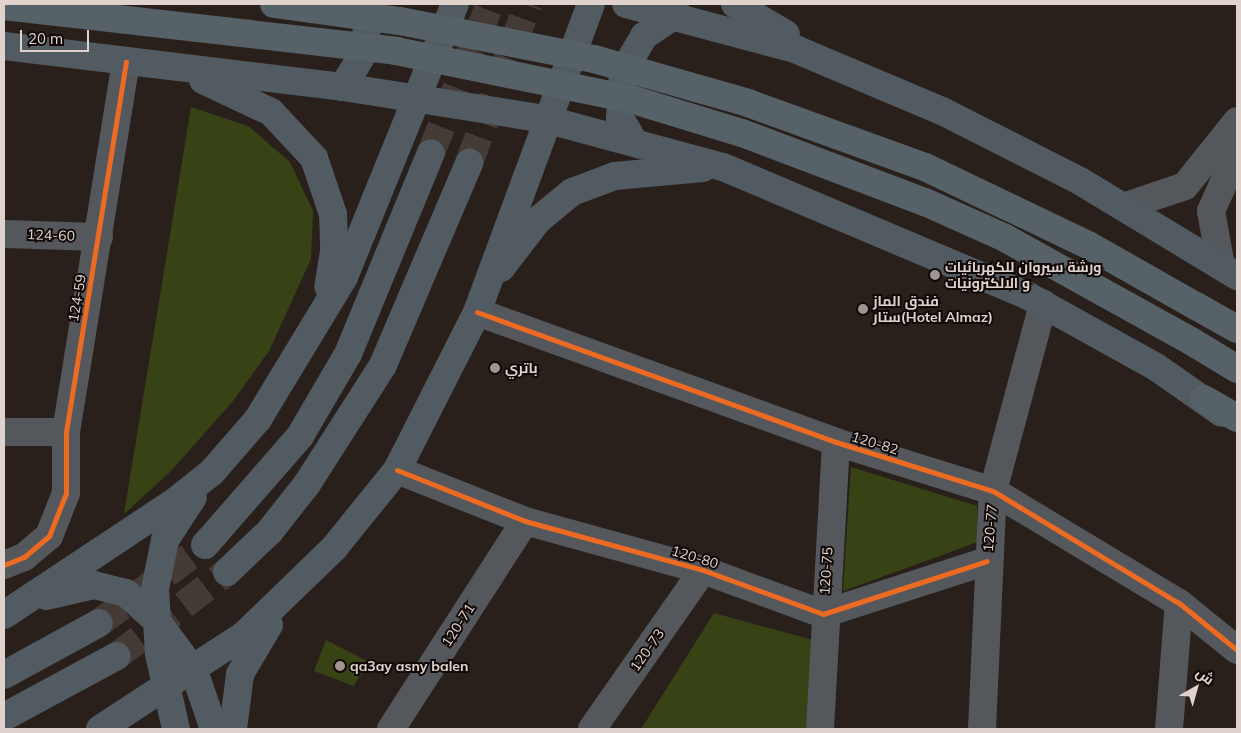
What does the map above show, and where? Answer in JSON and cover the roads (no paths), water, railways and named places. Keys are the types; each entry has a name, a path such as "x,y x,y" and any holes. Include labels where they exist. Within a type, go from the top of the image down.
{"highway":[{"path":"274,4 400,21 594,59 748,103 925,167 1088,245 1237,329"},
{"path":"4,6 396,51 634,100 742,133 925,202 1006,238 1191,341 1237,369"},
{"path":"1204,400 1237,418"}],"main road":[{"path":"342,87 364,52 370,4"},
{"path":"176,729 156,620 157,569 165,540 212,472 258,419 323,313 354,255 455,4"},
{"path":"233,729 240,674 274,617 304,579 398,470 477,312 545,119 591,4"},
{"path":"626,4 677,14 795,49 942,111"},
{"path":"735,4 769,26 942,111 1123,207 1229,271"},
{"path":"634,142 620,118 623,72 644,36 677,14"},
{"path":"4,46 342,87 545,119 723,166 1043,304 1156,367 1237,425"},
{"path":"166,66 263,108 314,158 328,191 335,233 323,313"},
{"path":"205,545 300,436 348,354 431,152"},
{"path":"226,572 270,531 307,484 383,365 469,163"},
{"path":"488,285 538,220 572,192 615,176 723,166"},
{"path":"4,615 33,599 212,472"},
{"path":"100,729 168,688 244,636 304,579"},
{"path":"33,599 107,585 126,593 156,620 194,671 214,729"},
{"path":"4,675 99,623"},
{"path":"4,717 117,656"}],"street":[{"name":"124-59","path":"4,565 24,557 49,536 66,493 66,432 126,62"},
{"path":"1123,207 1185,186 1237,120"},
{"path":"1229,271 1211,211 1234,166"},
{"name":"124-60","path":"4,234 99,237"},
{"name":"120-77","path":"982,729 987,561 993,492 1043,304"},
{"name":"120-82","path":"477,312 836,442 993,492 1179,603 1237,650"},
{"path":"4,432 66,432"},
{"name":"120-75","path":"820,729 823,614 836,442"},
{"name":"120-80","path":"398,470 525,521 703,570 823,614"},
{"name":"120-71","path":"391,729 525,521"},
{"path":"823,614 987,561"},
{"name":"120-73","path":"592,729 703,570"},
{"path":"1168,729 1179,603"}],"tunnel":[{"path":"431,153 490,4"},
{"path":"469,163 528,4"},
{"path":"99,623 205,545"},
{"path":"117,656 227,572"}],"place":[{"name":"ورشة سيروان للكهربائيات و الالكترونيات","path":"935,275"},
{"name":"فندق الماز ستار(Hotel Almaz)","path":"863,309"},
{"name":"باتري","path":"495,368"},
{"name":"qa3ay asny balen","path":"340,666"}]}
